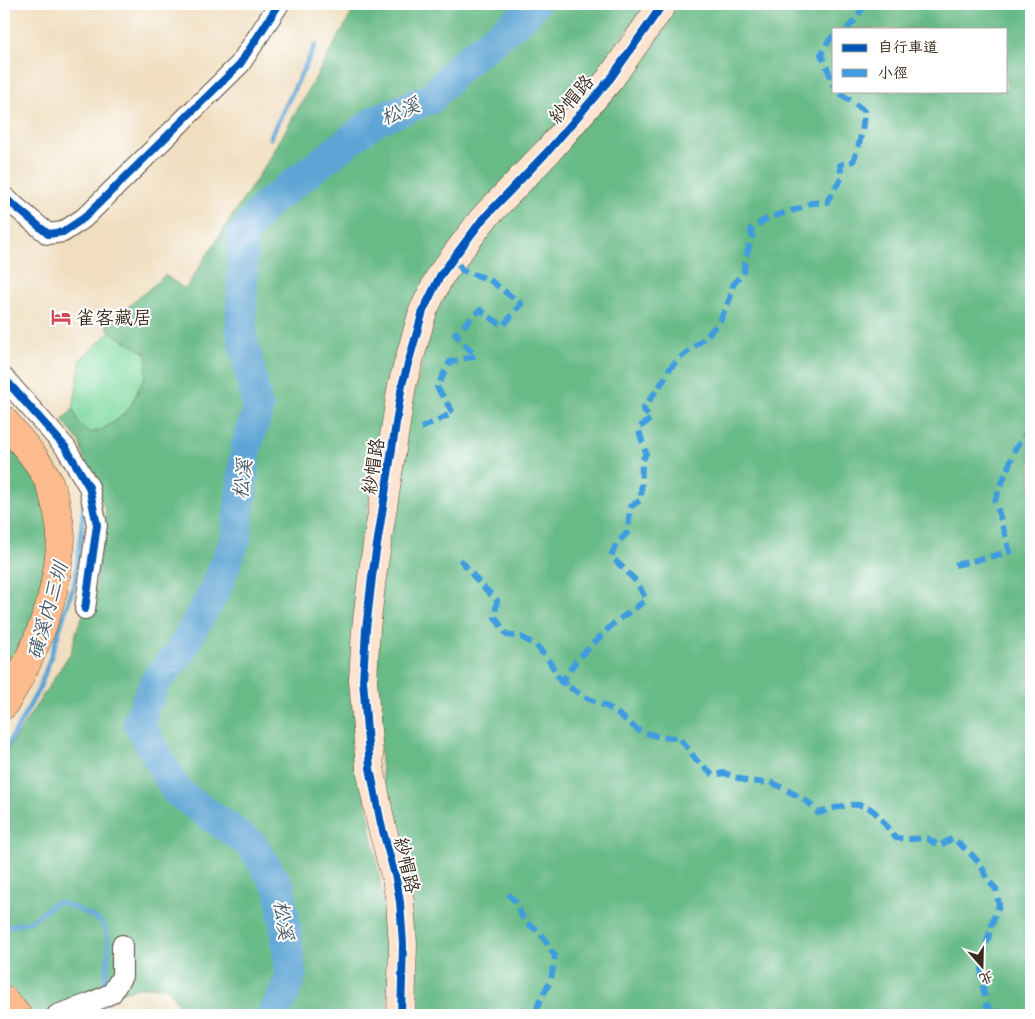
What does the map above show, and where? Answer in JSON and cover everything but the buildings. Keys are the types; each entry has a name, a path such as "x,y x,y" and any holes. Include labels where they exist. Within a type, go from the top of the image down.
{"main road":[{"path":"4,420 38,462 49,484 57,512 61,539 58,572 50,605 34,646 15,687 4,705"},
{"path":"4,1000 17,1015"}],"street":[{"path":"4,197 48,234 63,232 84,218 240,64 279,4"},
{"name":"紗帽路","path":"401,1015 403,944 400,902 396,879 380,824 370,768 363,680 372,577 402,385 423,311 440,276 482,220 549,150 610,79 663,4"},
{"path":"7,390 66,448 89,487 97,525 85,609"},
{"path":"57,1015 112,993 122,976 122,945"}],"green space":[{"path":"357,4 646,4 396,359 374,469 355,598 354,728 393,958 386,1015 185,1015 167,987 143,987 122,992 69,1015 27,1015 4,986 4,755 71,652 78,626 95,587 106,512 79,441 62,420 73,409 79,423 89,433 101,430 117,420 130,408 146,374 147,354 110,332 106,326 165,275 185,289 270,158"},
{"path":"678,4 1031,4 1031,1015 409,1015 381,763 376,686 382,579 394,478 434,312 474,243 526,192"},
{"path":"110,332 147,354 146,374 130,407 117,420 101,430 89,433 79,423 73,409 81,359"},
{"path":"4,428 33,462 52,520 44,594 4,686"}],"waterway":[{"name":"松溪","path":"273,1015 284,994 291,974 280,889 252,845 177,792 138,722 155,682 180,652 216,588 236,537 246,447 258,409 241,330 243,233 266,205 376,120 430,99 460,66 523,16 534,4"},
{"path":"270,138 315,46"},
{"name":"磺溪內三圳","path":"4,752 39,689 76,578 84,503"},
{"name":"磺溪內三圳","path":"4,930 9,926 29,922 56,902 64,903 96,919 102,923 108,937 108,957 103,992"},
{"name":"磺溪內三圳","path":"100,1015 101,1003"}],"marked path":[{"path":"848,28 865,4"},
{"path":"832,37 821,54 832,81"},
{"path":"567,685 563,680 576,661 613,624 646,600 637,582 611,556 616,544 628,532 630,507 641,500 642,462 646,453 638,428 651,419 643,409 664,380 670,368 705,338 720,321 730,298 733,285 744,271 746,256 752,238 751,228 768,218 811,203 827,202 842,178 840,165 853,161 861,137 864,111 838,92"},
{"path":"421,428 453,413 437,387 450,362 476,356 455,334 480,310 503,326 521,304 490,280 462,270 454,257"},
{"path":"955,565 1010,552 995,500 1015,450 1031,426"},
{"path":"460,559 480,584 497,600 495,617 507,635 521,637 536,645 550,662 561,682 587,698 608,707 638,730 659,737 680,738 696,760 713,775 724,773 747,781 773,783 809,803 818,813 853,805 866,807 878,816 896,838 927,838 939,846 953,838 981,865 987,879 996,889 999,905 983,958 981,978 987,1006 998,1015"},
{"path":"508,894 516,902 524,921 540,932 555,956 551,980 540,1000 535,1015"}],"cycle path":[{"path":"4,197 48,234 63,232 84,218 240,64 279,4"},
{"path":"401,1015 403,944 400,902 396,879 381,824 370,768 363,680 372,577 402,385 423,311 440,276 482,220 549,150 610,79 663,4"},
{"path":"4,378 66,448 89,487 97,525 85,609"}],"place":[{"name":"雀客藏居","path":"61,317"}]}
